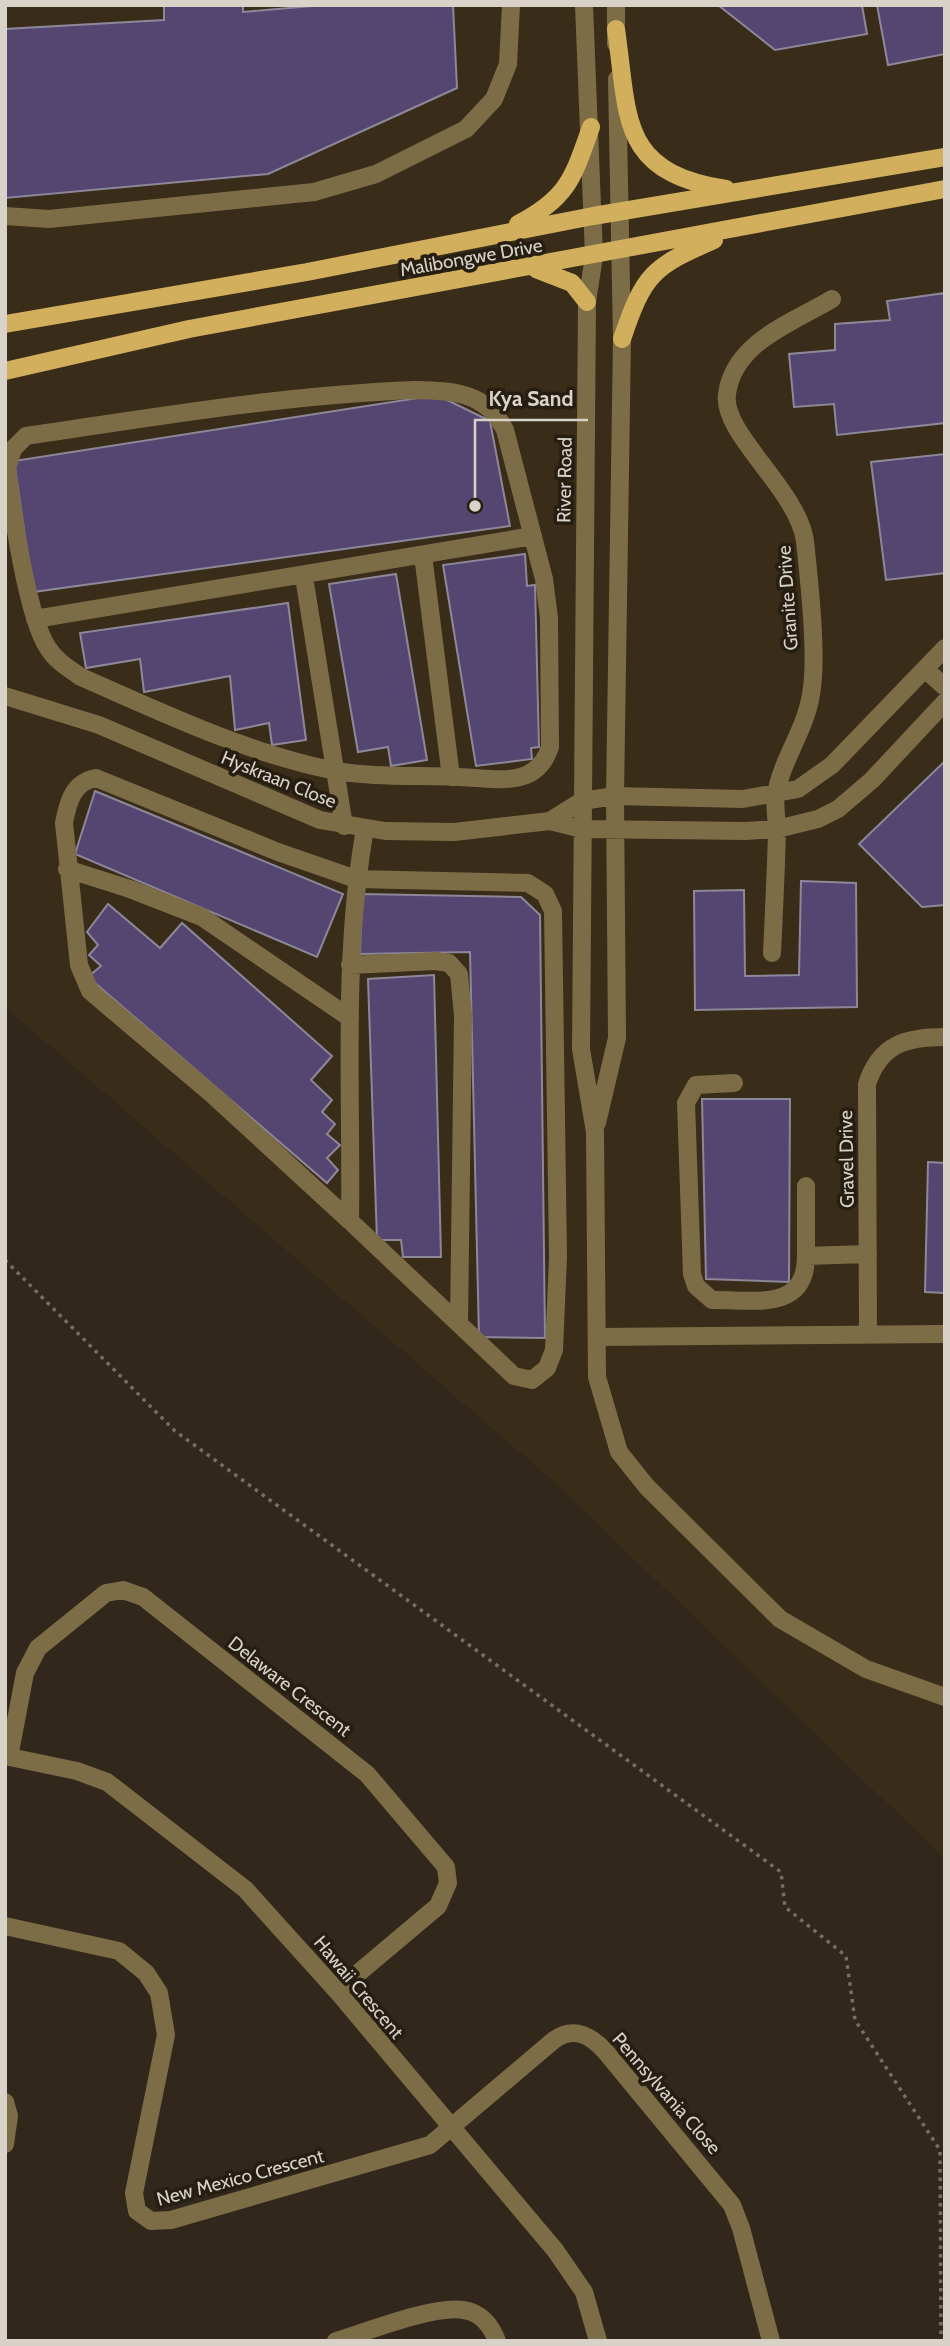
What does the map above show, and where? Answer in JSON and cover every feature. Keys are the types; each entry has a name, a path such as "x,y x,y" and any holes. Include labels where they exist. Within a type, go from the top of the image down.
{"main road":[{"path":"616,29 630,124 640,145 668,174 686,181 740,191"},
{"path":"503,232 546,210 560,195 577,166 591,127"},
{"name":"Malibongwe Drive","path":"5,324 307,272 593,216 945,157"},
{"name":"Malibongwe Drive","path":"5,370 189,329 533,268 945,189"},
{"path":"622,339 632,311 657,269 670,259 750,225"},
{"path":"533,268 572,283 587,302"}],"street":[{"path":"5,216 49,219 314,192 376,174 466,129 494,99 508,64 511,5"},
{"name":"River Road","path":"584,5 591,127 594,256 587,302 581,1049 595,1132"},
{"path":"615,5 622,339 615,796 617,1038 595,1132 597,1377 620,1452 647,1487 780,1619 866,1669 945,1697"},
{"name":"Granite Drive","path":"772,953 776,795 811,694 813,671 804,538 796,508 732,419 726,397 731,375 740,357 756,344 832,299"},
{"path":"415,390 464,393 490,408 505,430 533,536 549,618 550,747 545,762 535,772 516,779 334,770 256,750 80,677 60,663 47,647 35,619 7,468 13,449 26,436 252,403 344,393 415,390"},
{"path":"35,619 533,536"},
{"path":"423,555 451,776"},
{"path":"304,576 344,826"},
{"path":"550,821 582,801 615,796 743,799 798,789 832,765 945,648"},
{"path":"925,669 945,687"},
{"name":"Hyskraan Close","path":"5,696 99,725 290,808 344,826 454,832 550,821"},
{"path":"550,821 582,829 777,829 818,819 838,809 873,780 945,702"},
{"path":"96,778 278,852 356,879 528,883 545,894 553,911 558,1257 554,1350 547,1368 532,1380 514,1376 214,1096 90,991 79,965 67,869 64,823 67,807 77,787 85,780 96,778"},
{"path":"350,1221 350,965 356,879 365,829"},
{"path":"67,869 130,889 202,917 350,1018"},
{"path":"350,965 436,961 449,963 459,974 463,1096 459,1323"},
{"name":"Gravel Drive","path":"868,1335 866,1096 872,1071 886,1051 897,1042 918,1037 945,1037"},
{"path":"734,1083 696,1085 686,1103 692,1274 696,1286 712,1300 779,1299 791,1294 801,1283 806,1256 806,1186"},
{"path":"806,1256 868,1254"},
{"path":"597,1336 945,1334"},
{"name":"Delaware Crescent","path":"7,1756 25,1672 38,1648 106,1593 122,1590 143,1597 367,1774 446,1867 447,1883 439,1906 337,1992"},
{"name":"Hawaii Crescent","path":"7,1756 89,1774 122,1792 245,1889 337,1992 577,2279 598,2341"},
{"name":"New Mexico Crescent","path":"5,1926 119,1951 146,1973 159,1993 166,2035 134,2193 137,2211 146,2219 171,2220 413,2152 430,2145 449,2127"},
{"name":"Pennsylvania Close","path":"449,2127 561,2034 576,2032 588,2036 605,2051 727,2196 741,2228 771,2341"},
{"path":"5,2102 9,2116 5,2144"},
{"path":"336,2341 437,2312 460,2309 481,2317 497,2341"}],"path":[{"path":"5,1260 175,1431 781,1872 785,1907 846,1956 855,2020 940,2150 941,2341"}],"shaded area":[{"path":"5,5 945,5 945,1859 552,1480 5,1007"}],"building":[{"path":"164,5 243,5 243,12 324,5 453,5 457,88 268,174 5,198 5,29 164,20"},
{"path":"718,5 862,5 867,34 775,50"},
{"path":"877,5 945,5 945,54 888,65"},
{"path":"945,293 945,423 837,435 834,404 794,407 789,354 835,350 835,324 890,320 887,301"},
{"path":"437,395 490,421 510,526 33,592 14,461"},
{"path":"945,454 945,573 886,580 871,462"},
{"path":"525,554 527,586 535,585 539,747 531,748 532,759 476,766 443,565"},
{"path":"396,574 427,760 391,766 388,747 358,752 329,584"},
{"path":"288,603 306,740 272,745 269,723 235,730 230,676 144,692 140,659 86,668 80,633"},
{"path":"945,761 945,905 922,907 859,844"},
{"path":"95,791 343,894 317,957 75,854"},
{"path":"801,881 856,883 857,1007 695,1010 694,891 744,890 745,976 799,975"},
{"path":"362,894 521,897 540,915 545,1338 479,1337 470,952 360,954"},
{"path":"108,904 160,948 182,923 332,1056 311,1080 332,1100 322,1112 335,1124 327,1134 340,1145 327,1158 338,1170 327,1183 88,977 101,966 89,955 98,945 87,932"},
{"path":"434,975 441,1257 403,1257 401,1240 377,1240 368,979"},
{"path":"702,1099 790,1099 789,1282 706,1279"},
{"path":"928,1162 945,1163 945,1293 925,1292"}],"place":[{"name":"Kya Sand","path":"475,506"}]}
